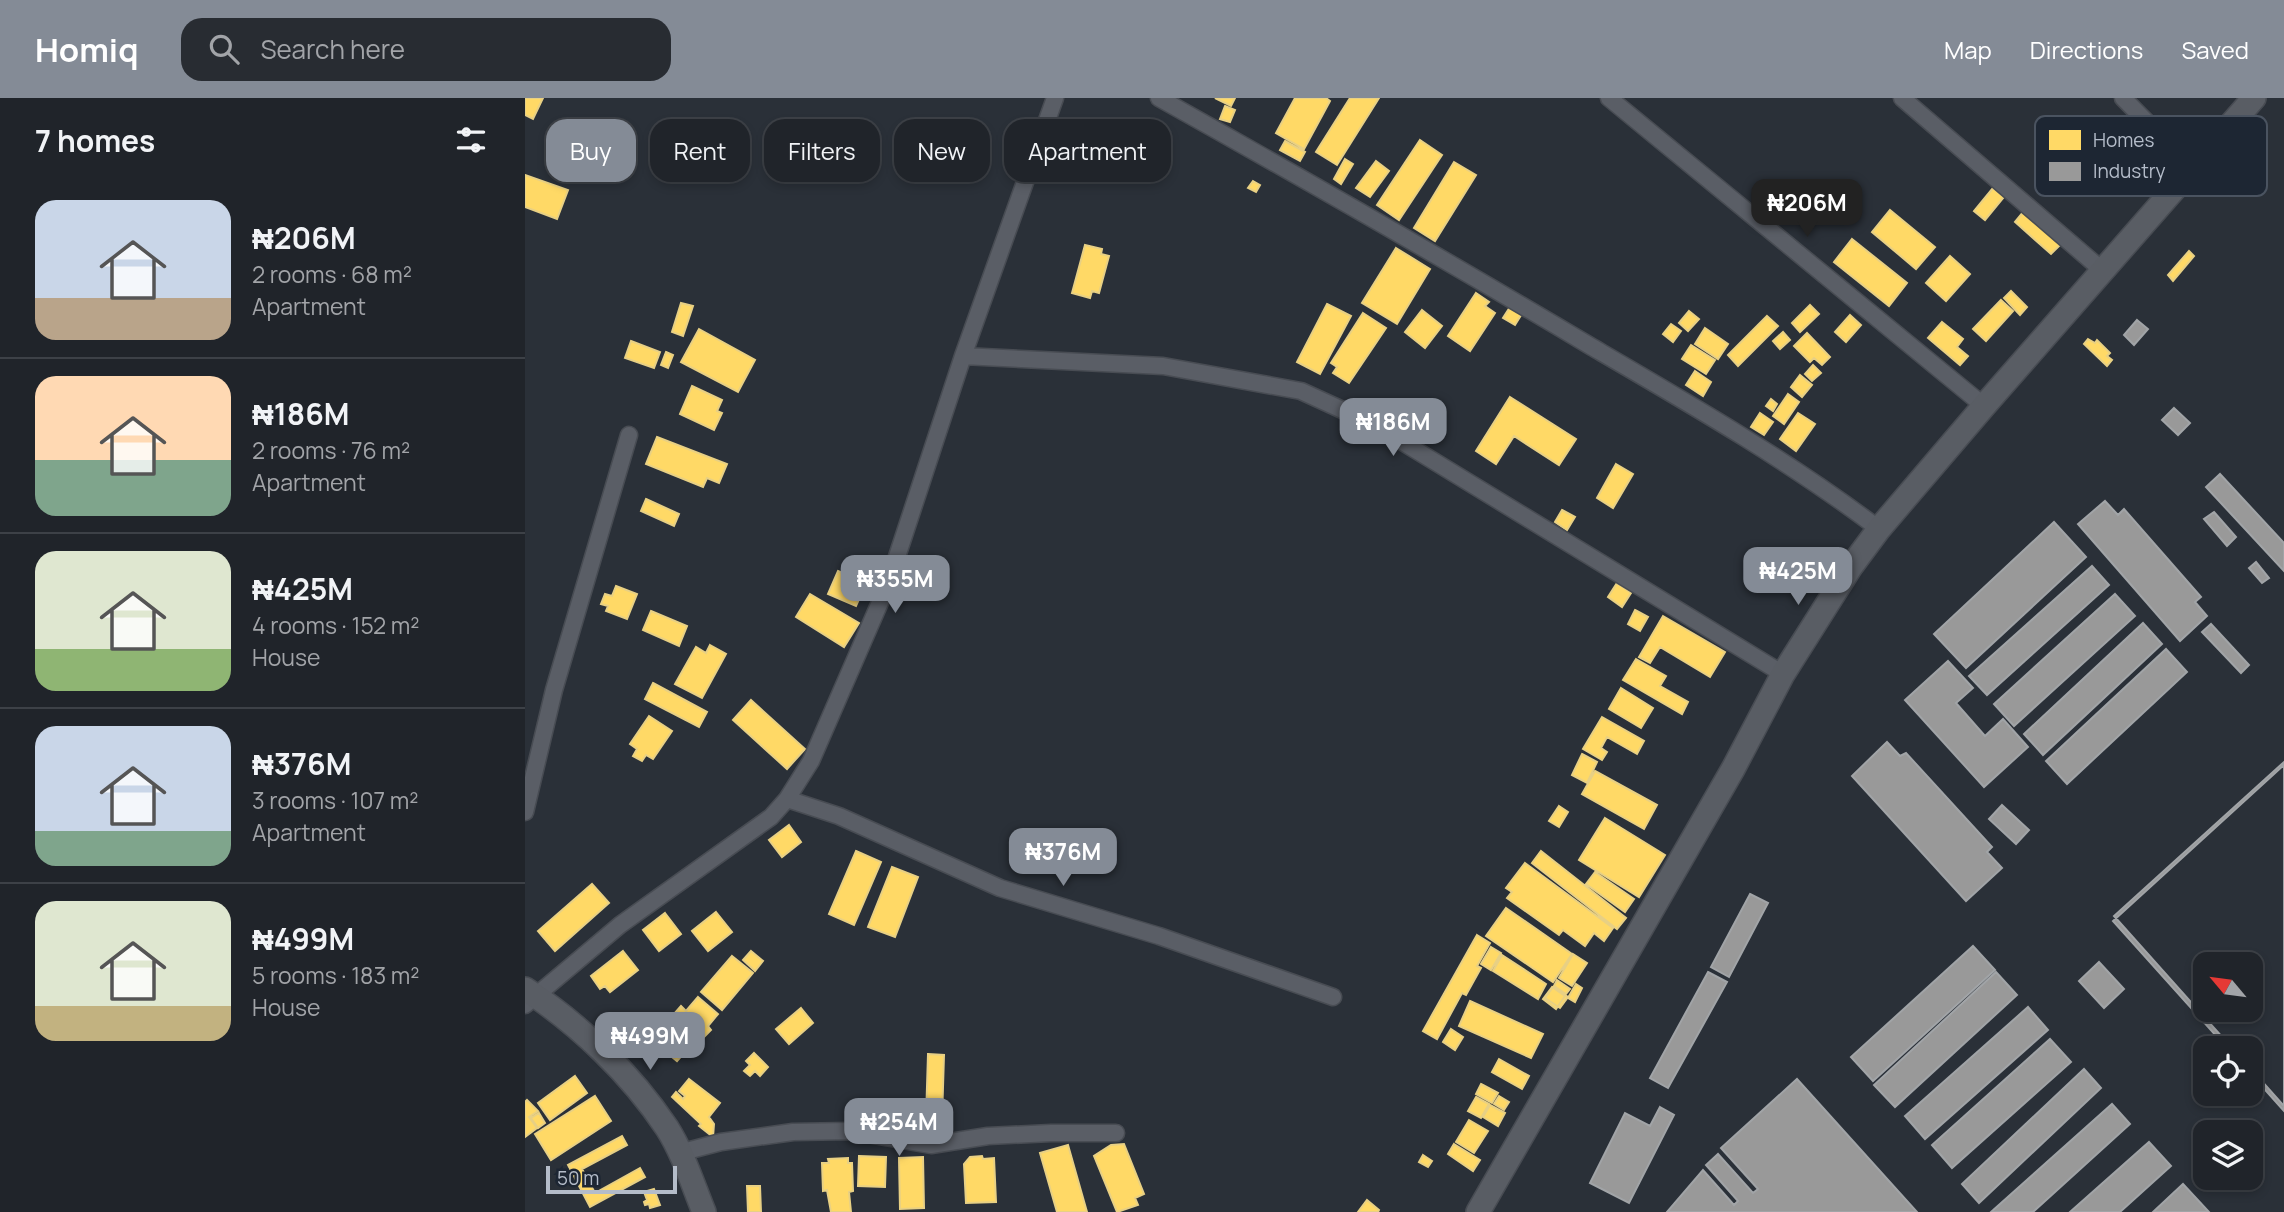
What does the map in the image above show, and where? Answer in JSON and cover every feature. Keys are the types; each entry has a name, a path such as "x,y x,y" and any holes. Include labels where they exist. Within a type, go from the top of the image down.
{"street":[{"path":"704,1212 668,1130 639,1092 591,1041 528,997 620,925 771,817 787,799 811,761 888,584 963,356 1055,98"},
{"path":"1159,98 1403,235 1677,397 1833,494 1879,529"},
{"path":"1609,98 1984,406"},
{"path":"1902,98 2102,270"},
{"path":"2123,98 2140,116"},
{"path":"2239,116 2254,98"},
{"path":"1478,1212 1727,780 1783,674 1842,579 1879,529 1984,406 2169,196"},
{"path":"963,356 1163,366 1301,391 1373,424 1783,674"},
{"path":"525,812 554,690 629,435"},
{"path":"787,799 839,816 1000,888 1159,936 1333,997"},
{"path":"679,1153 720,1142 793,1132 850,1131 930,1145 988,1136 1116,1133"}],"building: Homes":[{"path":"525,98 543,98 533,119 525,115"},
{"path":"1215,98 1235,98 1231,106"},
{"path":"1295,98 1326,98 1330,101 1304,149 1276,133"},
{"path":"1350,98 1379,98 1337,165 1316,152"},
{"path":"1225,106 1235,110 1230,122 1220,119"},
{"path":"1420,140 1442,155 1399,220 1377,205"},
{"path":"1285,141 1305,152 1300,161 1280,150"},
{"path":"1345,159 1353,164 1341,184 1334,179"},
{"path":"1376,161 1389,171 1370,197 1356,188"},
{"path":"1454,162 1476,175 1435,241 1414,228"},
{"path":"525,175 568,190 557,219 525,207"},
{"path":"1253,181 1260,185 1256,192 1248,188"},
{"path":"1993,188 2004,197 1985,220 1974,211"},
{"path":"1890,210 1935,247 1916,269 1872,232"},
{"path":"2024,211 2061,244 2051,254 2015,222"},
{"path":"1852,239 1907,283 1889,306 1834,262"},
{"path":"1085,245 1102,249 1101,254 1109,256 1099,293 1092,291 1090,298 1072,293"},
{"path":"1396,248 1430,269 1397,324 1362,303"},
{"path":"2189,251 2194,256 2173,281 2168,275"},
{"path":"1950,256 1970,274 1946,301 1926,283"},
{"path":"2011,291 2027,307 2020,315 2004,298"},
{"path":"1476,293 1489,302 1485,306 1495,313 1470,351 1448,336"},
{"path":"2001,300 2013,311 1986,341 1973,329"},
{"path":"681,303 693,306 683,336 672,332"},
{"path":"1327,304 1351,316 1320,374 1297,362"},
{"path":"1512,304 1523,312 1515,325 1503,318"},
{"path":"1810,305 1819,314 1800,332 1792,323"},
{"path":"1422,310 1442,326 1425,348 1405,332"},
{"path":"1689,311 1699,319 1688,331 1679,323"},
{"path":"1363,313 1386,328 1349,383 1333,373 1337,367 1331,363"},
{"path":"1850,315 1861,325 1846,342 1835,332"},
{"path":"1767,316 1778,326 1738,366 1728,355"},
{"path":"1942,322 1963,339 1957,347 1968,356 1960,365 1928,338"},
{"path":"1671,324 1681,331 1673,342 1663,334"},
{"path":"1705,328 1728,344 1718,359 1695,344"},
{"path":"699,329 755,360 738,392 681,362"},
{"path":"1783,332 1790,340 1780,349 1773,341"},
{"path":"1807,333 1830,357 1822,365 1814,358 1810,362 1794,346"},
{"path":"2088,339 2095,343 2097,340 2110,353 2107,356 2112,360 2107,366 2084,344"},
{"path":"631,341 660,352 654,368 625,358"},
{"path":"1691,345 1715,360 1706,374 1682,359"},
{"path":"666,352 673,355 668,368 661,365"},
{"path":"1813,365 1821,373 1812,381 1805,374"},
{"path":"1695,371 1711,382 1703,396 1686,385"},
{"path":"1800,375 1812,385 1802,397 1791,387"},
{"path":"692,386 722,400 717,411 722,413 714,430 680,414"},
{"path":"1788,394 1799,402 1784,424 1773,416"},
{"path":"1510,397 1576,439 1559,465 1514,436 1496,464 1476,451"},
{"path":"1771,399 1777,404 1773,411 1766,406"},
{"path":"1760,413 1773,422 1764,435 1751,427"},
{"path":"1798,413 1815,424 1796,451 1780,439"},
{"path":"657,437 727,464 719,483 707,478 703,487 646,464"},
{"path":"1616,464 1633,474 1613,508 1597,498"},
{"path":"646,499 679,514 674,526 641,511"},
{"path":"1562,510 1575,517 1567,530 1555,522"},
{"path":"838,571 866,584 856,606 828,594"},
{"path":"1617,583 1631,593 1622,607 1608,597"},
{"path":"616,586 637,594 627,619 606,611 608,606 601,604 605,594 612,596"},
{"path":"810,594 859,623 844,647 796,617"},
{"path":"1635,610 1648,617 1640,631 1628,624"},
{"path":"651,611 687,626 679,646 643,630"},
{"path":"1663,616 1725,652 1710,677 1660,647 1650,663 1639,657"},
{"path":"710,645 726,654 702,698 675,684 696,647 706,653"},
{"path":"1636,659 1666,676 1660,686 1688,702 1682,714 1623,680"},
{"path":"653,683 707,712 699,727 645,699"},
{"path":"1621,688 1653,708 1641,728 1609,709"},
{"path":"751,700 805,749 787,769 733,720"},
{"path":"649,716 672,731 653,759 646,755 642,761 633,756 637,749 630,744"},
{"path":"1602,717 1644,741 1637,754 1607,737 1601,748 1607,752 1602,760 1583,749"},
{"path":"1582,754 1597,762 1587,783 1572,775"},
{"path":"1595,771 1657,805 1644,829 1582,794"},
{"path":"1559,806 1568,812 1559,827 1549,821"},
{"path":"1605,818 1665,855 1639,897 1579,860"},
{"path":"789,825 801,842 782,857 769,840"},
{"path":"856,851 881,862 854,925 829,914"},
{"path":"1541,851 1626,918 1617,929 1532,863"},
{"path":"1525,863 1613,928 1604,941 1594,933 1585,946 1563,930 1559,935 1507,898 1512,892 1506,888"},
{"path":"892,867 918,877 895,937 868,927"},
{"path":"1595,872 1634,899 1625,912 1586,884"},
{"path":"592,884 609,903 555,951 538,931"},
{"path":"1506,908 1572,954 1553,982 1486,936"},
{"path":"716,912 732,932 708,951 692,931"},
{"path":"665,913 681,934 659,951 643,930"},
{"path":"1477,935 1490,943 1477,966 1481,968 1466,995 1462,993 1437,1039 1423,1031"},
{"path":"1491,947 1501,953 1491,970 1481,964"},
{"path":"623,951 638,970 610,992 605,986 600,989 591,976"},
{"path":"751,951 763,961 755,971 743,960"},
{"path":"1573,954 1587,963 1572,986 1559,978"},
{"path":"1502,955 1546,984 1538,999 1493,971"},
{"path":"732,956 753,973 722,1010 701,992"},
{"path":"1557,980 1570,989 1566,994 1554,986"},
{"path":"1576,984 1582,988 1575,1002 1568,998"},
{"path":"1552,987 1565,996 1556,1009 1543,999"},
{"path":"1553,987 1568,997 1560,1008 1545,998"},
{"path":"698,997 718,1014 708,1026 711,1030 703,1038 700,1035 677,1061 666,1052 669,1048 660,1041 679,1019 674,1014 681,1006 686,1011"},
{"path":"1470,1001 1543,1034 1531,1058 1459,1026"},
{"path":"801,1008 813,1023 789,1044 776,1029"},
{"path":"630,1015 637,1022 625,1033 618,1026"},
{"path":"1451,1029 1463,1037 1455,1050 1443,1042"},
{"path":"754,1053 768,1067 760,1076 755,1071 750,1076 744,1071 750,1065 746,1061"},
{"path":"928,1054 944,1055 942,1119 926,1119"},
{"path":"1499,1059 1529,1076 1522,1089 1492,1072"},
{"path":"575,1076 587,1093 550,1120 538,1103"},
{"path":"689,1079 720,1103 709,1117 714,1124 713,1137 672,1097 676,1092 683,1099 685,1096 679,1091"},
{"path":"1481,1084 1498,1093 1492,1103 1476,1094"},
{"path":"595,1096 611,1121 551,1160 535,1134"},
{"path":"1499,1096 1509,1102 1504,1110 1494,1104"},
{"path":"1476,1097 1489,1104 1481,1118 1468,1111"},
{"path":"527,1100 538,1111 529,1117 537,1128 525,1137 525,1102"},
{"path":"1490,1105 1505,1113 1498,1126 1483,1117"},
{"path":"539,1113 545,1123 538,1128 531,1118"},
{"path":"1469,1120 1488,1131 1474,1153 1456,1142"},
{"path":"622,1136 627,1145 582,1169 595,1193 640,1168 645,1177 590,1207 568,1165"},
{"path":"1124,1144 1144,1194 1135,1198 1138,1205 1117,1212 1094,1156 1111,1145"},
{"path":"1454,1144 1480,1160 1473,1171 1448,1154"},
{"path":"1068,1145 1087,1212 1057,1212 1040,1153"},
{"path":"1423,1155 1432,1161 1428,1167 1419,1162"},
{"path":"859,1156 886,1157 885,1187 858,1186"},
{"path":"982,1156 983,1159 994,1158 996,1202 966,1203 964,1164 970,1157"},
{"path":"923,1157 924,1208 900,1209 899,1158"},
{"path":"848,1158 848,1163 852,1163 853,1191 849,1192 851,1212 831,1212 827,1190 823,1191 822,1163 829,1163 828,1159"},
{"path":"747,1186 760,1186 761,1212 748,1212"},
{"path":"654,1189 660,1205 650,1208 649,1204 645,1205 647,1200 644,1192"},
{"path":"1367,1200 1379,1210 1378,1212 1358,1212"}],"building: Industry":[{"path":"2137,320 2148,329 2134,345 2124,335"},
{"path":"2174,408 2190,423 2178,435 2162,420"},
{"path":"2220,474 2284,543 2284,571 2206,487"},
{"path":"2105,501 2118,515 2124,509 2201,597 2195,602 2207,616 2180,641 2078,524"},
{"path":"2214,512 2236,537 2227,546 2204,519"},
{"path":"2054,522 2086,557 1966,668 1934,634"},
{"path":"2256,562 2269,578 2262,583 2249,568"},
{"path":"2092,566 2109,585 1987,695 1969,676"},
{"path":"2115,594 2135,616 2014,726 1994,704"},
{"path":"2143,623 2162,644 2043,755 2024,734"},
{"path":"2211,624 2249,665 2241,673 2202,632"},
{"path":"2166,649 2187,672 2067,784 2046,761"},
{"path":"1948,661 1973,688 1956,703 1985,736 2003,719 2028,747 1984,787 1905,700"},
{"path":"1887,742 1900,756 1906,753 1992,847 1987,852 2002,868 1966,901 1852,776"},
{"path":"2284,762 2284,1106 2263,1082 2263,1036 2221,1036 2209,1022 2263,1022 2263,952 2193,952 2193,1004 2114,916"},
{"path":"2284,765 2284,1111 2263,1087 2263,1036 2216,1036 2204,1022 2263,1022 2263,952 2193,952 2193,1010 2113,921"},
{"path":"2002,805 2029,830 2016,844 1989,819"},
{"path":"1750,894 1768,903 1729,977 1711,967"},
{"path":"1973,946 1995,970 1873,1081 1851,1057"},
{"path":"2099,962 2124,989 2104,1008 2079,981"},
{"path":"1708,972 1727,982 1668,1088 1650,1078"},
{"path":"1996,972 2017,995 1895,1107 1874,1085"},
{"path":"2028,1007 2048,1030 1925,1139 1905,1116"},
{"path":"2050,1039 2071,1062 1952,1168 1932,1145"},
{"path":"2084,1069 2101,1088 1979,1203 1962,1184"},
{"path":"1797,1079 1917,1212 1667,1212 1703,1170 1734,1205 1738,1201 1706,1165 1718,1154 1753,1193 1758,1189 1721,1148"},
{"path":"2112,1104 2130,1124 2033,1212 1991,1212"},
{"path":"1660,1107 1674,1115 1629,1203 1590,1183 1625,1113 1650,1126"},
{"path":"2149,1142 2171,1166 2120,1212 2070,1212"},
{"path":"2183,1184 2209,1212 2153,1212"}]}
